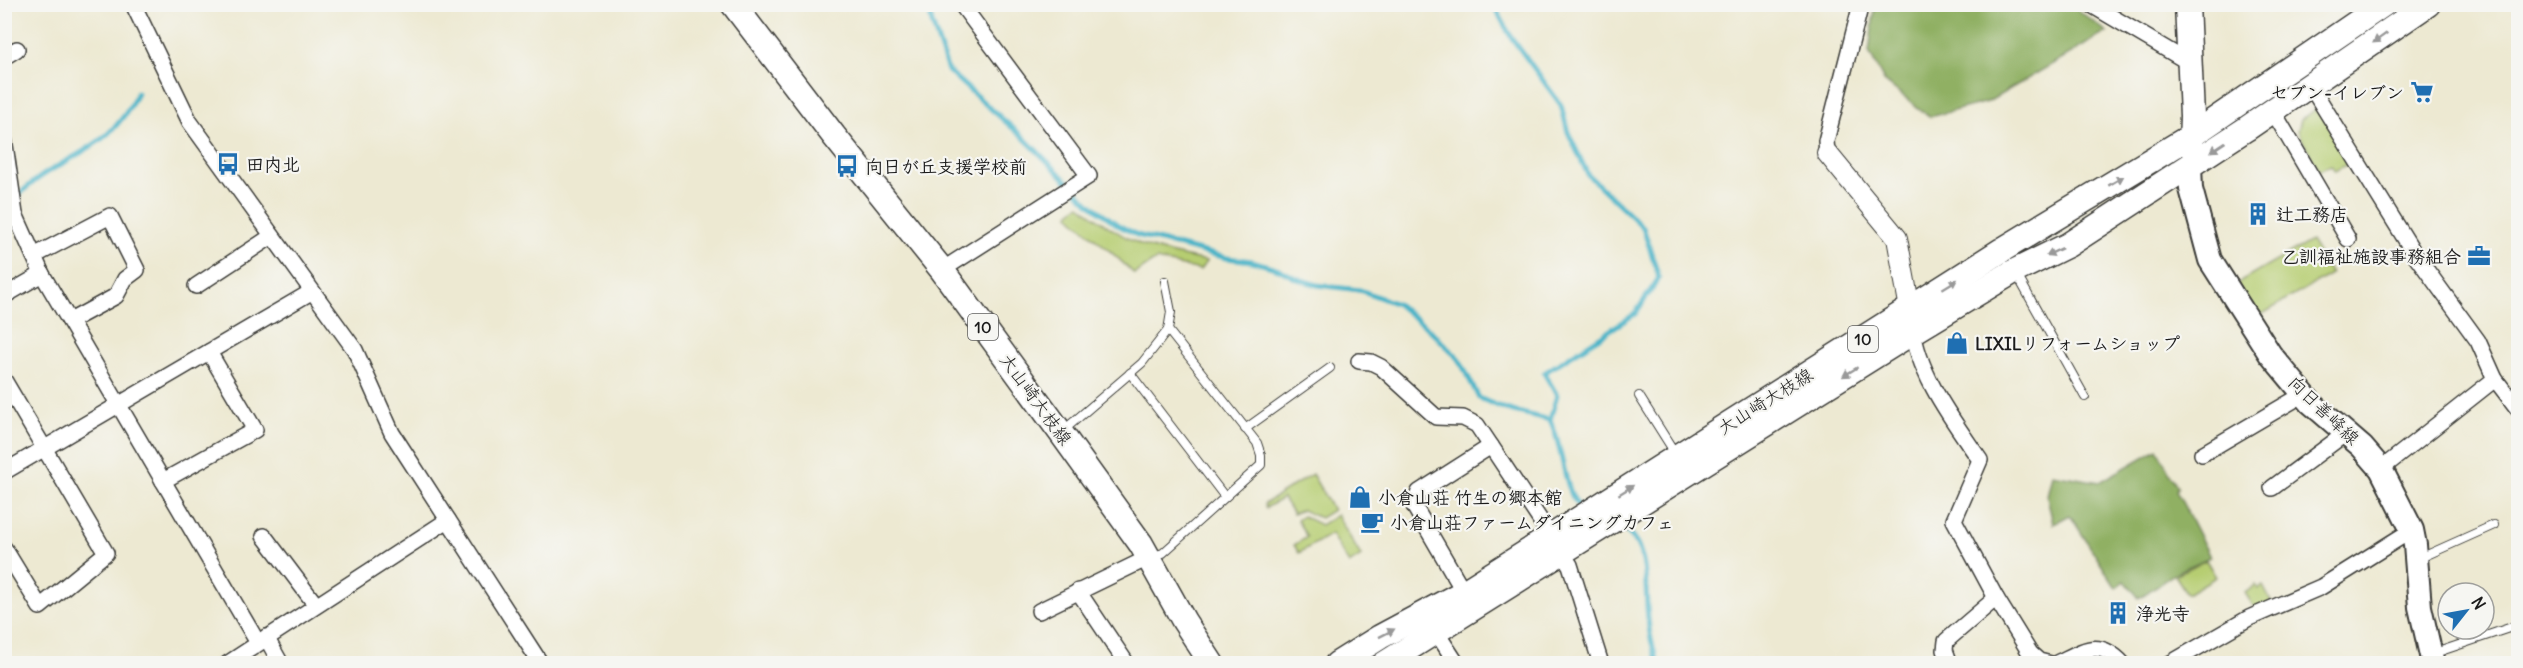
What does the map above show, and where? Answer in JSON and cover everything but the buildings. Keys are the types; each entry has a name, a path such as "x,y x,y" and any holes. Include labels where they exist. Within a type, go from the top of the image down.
{"main road":[{"name":"大山崎大枝線","path":"733,4 834,136 942,270 1061,433 1150,557 1184,621 1212,663"},
{"path":"2187,4 2187,62 2192,116 2190,166"},
{"name":"大山崎大枝線","path":"1337,663 1380,637 1430,623 1556,545 1912,320 2191,136 2384,4"},
{"name":"大山崎大枝線","path":"1384,663 1464,592 1556,545 1677,457 1912,320 2068,245 2273,111 2428,4"},
{"name":"向日善峰線","path":"2190,166 2192,189 2210,260 2270,354 2304,394 2381,469 2412,530 2417,559 2420,607 2432,659"}],"street":[{"path":"133,4 190,122 355,350 392,433 541,663"},
{"path":"942,270 1089,176 961,4"},
{"path":"1861,4 1826,141 1827,153 1897,238 1915,345 1943,407 1980,460 1954,520 1996,598 2030,653 2039,661 2053,663 2087,649 2099,647 2111,651 2122,663"},
{"path":"2090,4 2187,62"},
{"path":"2310,86 2414,253 2478,341 2495,379 2518,409"},
{"path":"2273,111 2348,239"},
{"path":"4,138 15,214 42,274 163,481 262,640 281,663"},
{"path":"34,255 110,216 138,270 125,279 116,296 70,321"},
{"path":"196,286 272,236"},
{"path":"4,296 42,274"},
{"path":"4,472 312,292"},
{"path":"163,481 255,430 209,352"},
{"path":"1359,361 1371,362 1381,367 1437,417 1463,418 1478,425 1570,565 1601,663"},
{"path":"2381,469 2495,379"},
{"path":"4,380 106,554 40,607 4,548"},
{"path":"2202,454 2304,394"},
{"path":"2272,488 2346,433"},
{"path":"1464,592 1414,506 1419,492 1491,446"},
{"path":"227,663 448,520"},
{"path":"2169,663 2249,618 2321,587 2412,530"},
{"path":"264,536 316,605"},
{"path":"1039,611 1150,557"},
{"path":"1078,591 1127,663"},
{"path":"1950,663 1945,650 1946,641 1996,598"},
{"path":"1430,623 1457,663"}],"lane":[{"path":"2014,271 2085,397"},
{"path":"1061,433 1130,373 1153,350 1168,330 1171,312 1165,281"},
{"path":"1150,557 1163,553 1261,465 1257,443 1168,330"},
{"path":"1245,429 1330,368"},
{"path":"1130,373 1225,497"},
{"path":"1639,396 1677,457"},
{"path":"2417,559 2494,525"},
{"path":"2432,659 2518,625"}],"green space":[{"path":"1875,5 2071,5 2107,32 1988,102 1930,117 1884,81 1869,52"},
{"path":"2315,110 2327,117 2351,162 2335,171 2331,165 2319,171 2298,131 2301,119"},
{"path":"1080,205 1125,237 1153,249 1207,261 1200,270 1156,260 1134,274 1069,215"},
{"path":"2311,241 2331,274 2254,319 2233,286"},
{"path":"2157,449 2210,557 2177,572 2139,598 2125,581 2116,588 2070,515 2053,524 2047,496 2052,474 2100,482"},
{"path":"1312,474 1333,510 1320,518 1302,510 1293,514 1283,498 1266,508 1264,504"},
{"path":"1337,515 1361,556 1349,564 1331,534 1299,553 1294,545 1307,537 1297,520 1303,516 1321,525"},
{"path":"2206,560 2216,577 2187,594 2175,575"},
{"path":"2256,585 2258,589 2263,586 2273,605 2261,609 2254,607 2245,593"}],"waterway":[{"path":"928,4 948,71 1023,137 1089,203 1118,225 1137,235 1227,258 1252,261 1279,269 1295,278 1317,285 1360,290 1397,304 1431,331 1459,359 1479,398 1505,409 1550,420 1571,493 1582,509"},
{"path":"1493,4 1511,37 1561,105 1568,132 1588,175 1643,227 1659,278 1635,314 1544,373 1557,395 1550,420"},
{"path":"17,197 33,182 98,142 126,113 137,93"},
{"path":"1617,525 1628,533 1641,554 1646,579 1649,629 1658,664"}],"place":[{"name":"セブン-イレブン","path":"2422,92"},
{"name":"田内北","path":"228,164"},
{"name":"向日が丘支援学校前","path":"847,166"},
{"name":"辻工務店","path":"2258,214"},
{"name":"乙訓福祉施設事務組合","path":"2479,256"},
{"name":"LIXILリフォームショップ","path":"1957,343"},
{"name":"小倉山荘 竹生の郷本館","path":"1360,497"},
{"name":"小倉山荘ファームダイニングカフェ","path":"1372,522"},
{"name":"浄光寺","path":"2118,613"}]}
